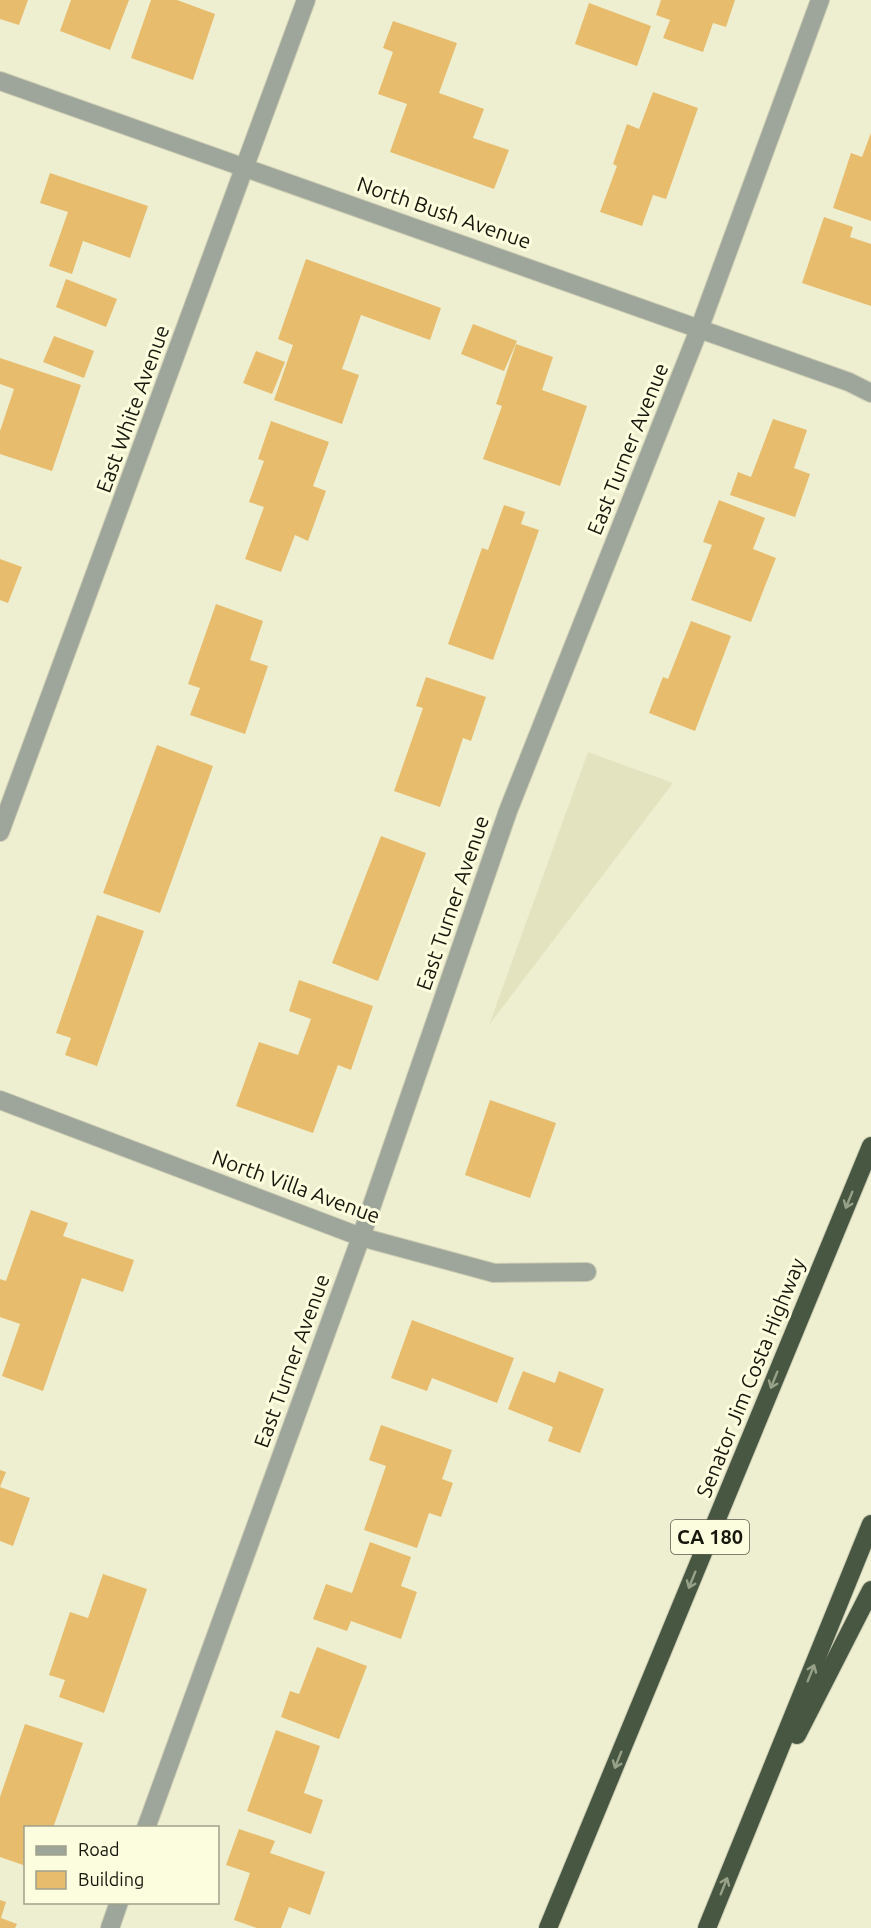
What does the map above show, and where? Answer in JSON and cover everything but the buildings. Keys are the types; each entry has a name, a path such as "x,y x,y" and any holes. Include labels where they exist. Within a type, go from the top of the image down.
{"highway":[{"name":"Senator Jim Costa Highway","path":"548,1928 871,1146"},
{"path":"707,1928 871,1524"},
{"path":"742,1844 871,1590"}],"street":[{"name":"East White Avenue","path":"0,832 306,0"},
{"name":"East Turner Avenue","path":"146,1826 362,1237 508,811 700,327 820,0"},
{"name":"North Bush Avenue","path":"0,81 700,327 849,382 871,393"},
{"name":"North Villa Avenue","path":"0,1100 362,1237 494,1273 587,1272"},
{"path":"110,1928 118,1904"}],"shaded area":[{"path":"588,752 673,783 489,1025"}]}
